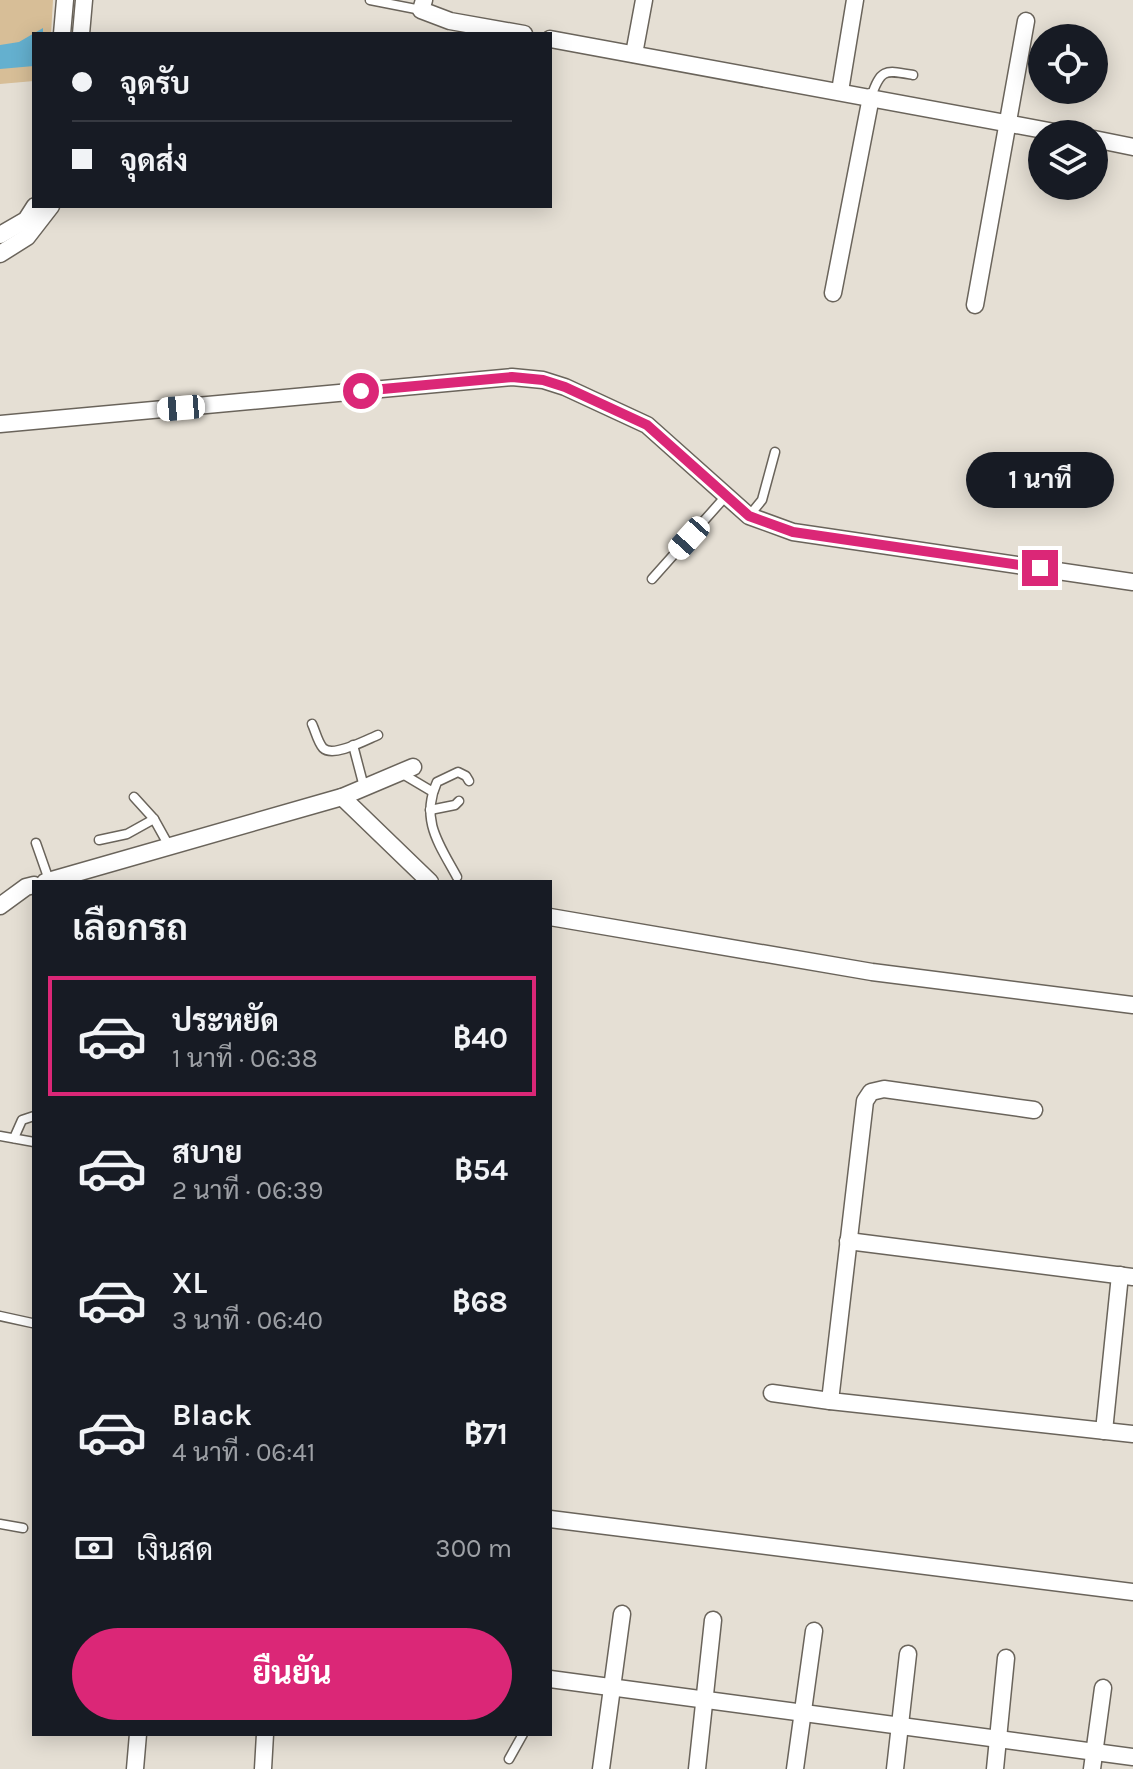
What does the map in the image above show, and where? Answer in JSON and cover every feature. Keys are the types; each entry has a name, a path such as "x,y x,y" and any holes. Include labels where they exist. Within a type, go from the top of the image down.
{"street":[{"path":"62,32 65,0"},
{"path":"81,32 84,0"},
{"path":"634,54 644,0"},
{"path":"840,91 855,0"},
{"path":"422,5 450,21 513,32"},
{"path":"975,305 1026,21"},
{"path":"552,39 1028,127"},
{"path":"833,293 871,97"},
{"path":"1108,142 1133,147"},
{"path":"0,235 26,220 34,208"},
{"path":"0,254 27,237 49,208"},
{"path":"0,424 512,377 543,380 647,425 749,516 793,532 1133,582"},
{"path":"53,880 342,797 407,770"},
{"path":"342,797 428,880"},
{"path":"0,906 32,886"},
{"path":"552,917 872,972 1133,1005"},
{"path":"830,1401 865,1101 871,1092 884,1089 1034,1110"},
{"path":"848,1241 1127,1276 1104,1431"},
{"path":"772,1393 1133,1434"},
{"path":"552,1519 1133,1592"},
{"path":"601,1769 622,1614"},
{"path":"697,1769 713,1620"},
{"path":"795,1769 814,1631"},
{"path":"895,1769 908,1654"},
{"path":"995,1769 1006,1658"},
{"path":"552,1681 999,1739 1093,1760 1133,1757"},
{"path":"1093,1760 1103,1688"},
{"path":"135,1769 138,1736"},
{"path":"263,1769 265,1736"}],"lane":[{"path":"370,0 422,5"},
{"path":"871,97 878,77 883,73 890,71 913,75"},
{"path":"749,516 762,500 775,452"},
{"path":"652,579 726,496"},
{"path":"312,724 322,748 328,751 337,752 378,735"},
{"path":"353,745 364,788"},
{"path":"407,770 433,792"},
{"path":"457,877 432,832 430,810 437,782 458,772 469,781"},
{"path":"134,797 154,819 169,846"},
{"path":"430,810 455,805 459,801"},
{"path":"99,840 127,834 154,819"},
{"path":"36,843 42,880"},
{"path":"14,1138 22,1120 32,1117"},
{"path":"0,1136 32,1142"},
{"path":"0,1316 32,1323"},
{"path":"0,1524 23,1528"},
{"path":"509,1759 522,1736"}],"shaded area":[{"path":"0,0 53,0 51,32 32,32 32,81 0,84"}],"water":[{"path":"32,34 32,66 0,69 0,45 19,42"}],"route":[{"path":"361,391 512,377 543,380 647,425 749,516 769,525 793,532 1040,568"}]}
